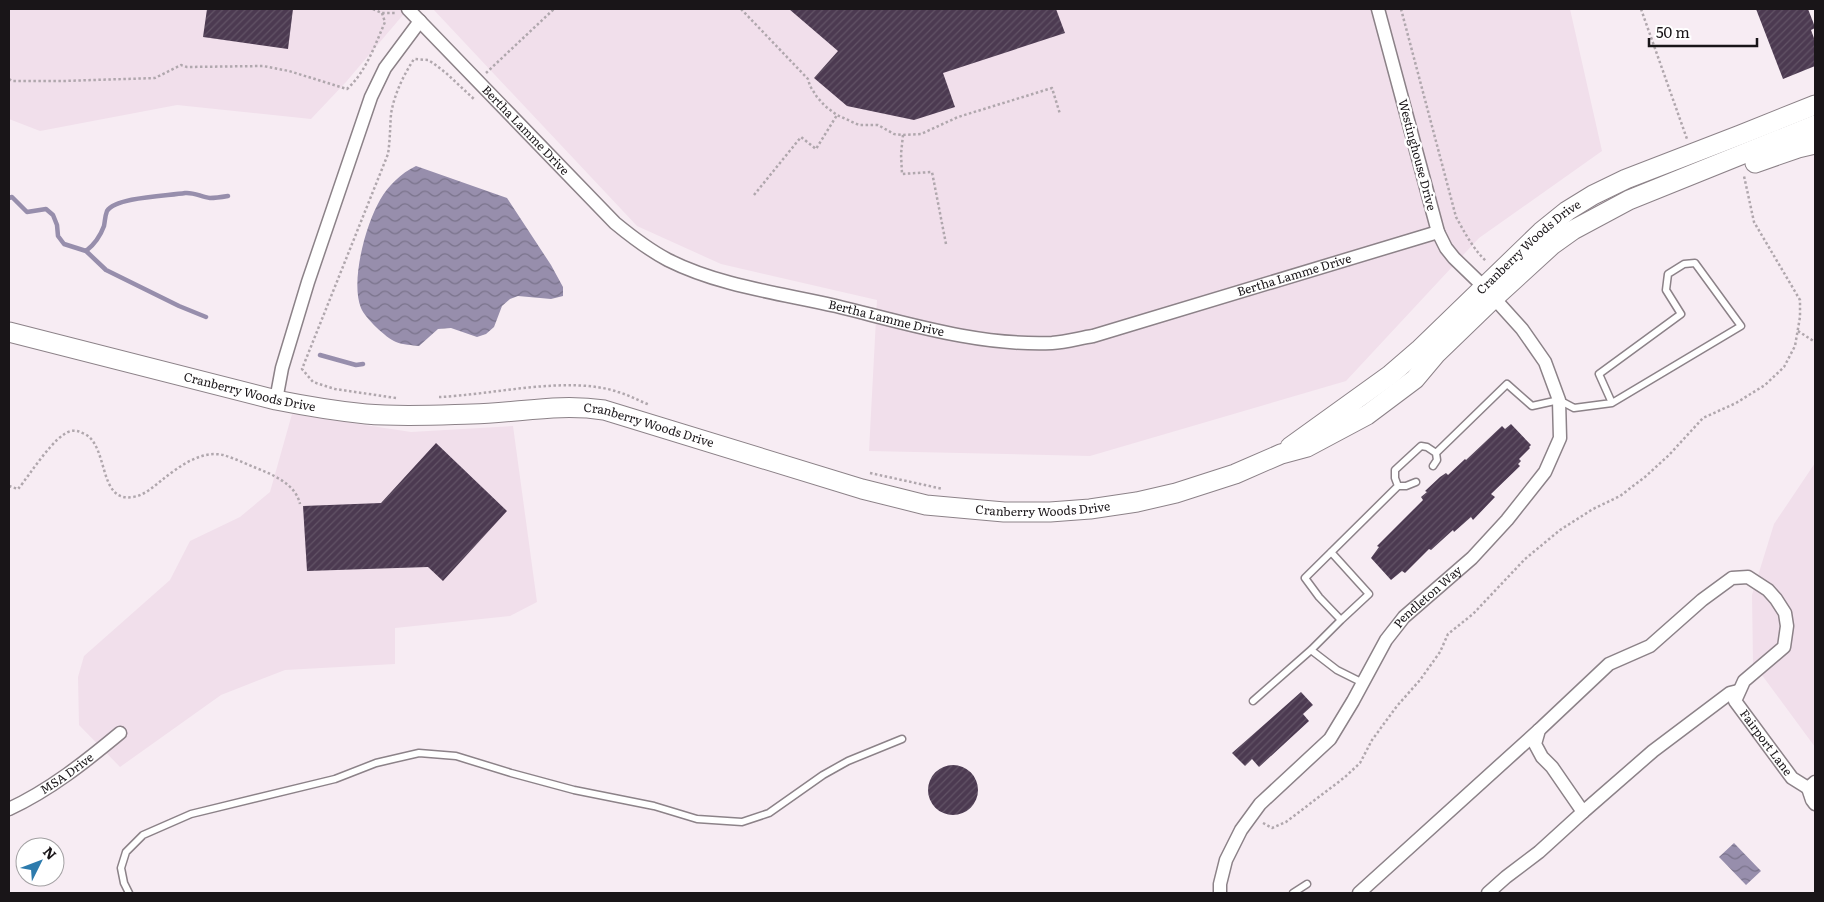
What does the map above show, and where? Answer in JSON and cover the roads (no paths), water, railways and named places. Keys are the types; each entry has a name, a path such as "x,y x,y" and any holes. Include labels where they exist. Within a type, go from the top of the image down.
{"street":[{"name":"Bertha Lamme Drive","path":"408,9 615,223 637,241 667,260 734,284 983,340 1053,343 1093,336 1438,232"},
{"name":"Westinghouse Drive","path":"1378,9 1438,232 1446,248 1454,258 1489,292"},
{"path":"276,400 282,368 308,282 371,97 385,68 420,21"},
{"name":"Cranberry Woods Drive","path":"9,332 276,400 321,408 367,414 475,414 570,406 604,410 888,496 926,504 1004,512 1050,512 1090,509 1137,502 1207,484 1329,437 1367,415 1415,379 1541,232 1580,203 1639,173 1815,105"},
{"name":"Cranberry Woods Drive","path":"1489,292 1572,230 1609,210 1657,188 1815,125"},
{"path":"1740,135 1746,154"},
{"path":"1609,210 1662,199 1778,154 1815,144"},
{"name":"Pendleton Way","path":"1220,893 1220,884 1226,860 1241,830 1260,804 1330,739 1386,640 1404,617 1472,558 1507,520 1545,472 1560,438 1558,400 1545,362 1522,329 1489,292"},
{"path":"1359,893 1609,664 1650,646 1702,600 1732,578 1748,577 1768,590 1785,613 1787,626 1784,646 1744,681 1738,691 1730,694 1675,734 1539,852 1488,893"},
{"name":"Fairport Lane","path":"1738,691 1735,701 1762,740 1792,778 1812,785 1812,800 1815,804"},
{"path":"1539,730 1535,744 1542,757 1552,767 1583,812"},
{"name":"MSA Drive","path":"9,809 30,799 73,771 120,733"}],"lane":[{"path":"1436,452 1507,384 1532,406 1558,400 1574,408 1612,403 1740,326 1695,263 1684,264 1668,274 1666,290 1681,314 1599,374 1612,403"},
{"path":"1398,486 1395,470 1421,446 1428,447 1436,452"},
{"path":"1433,466 1437,460 1436,452"},
{"path":"1341,620 1319,597 1305,578 1398,486 1406,486 1416,482"},
{"path":"1253,701 1312,650 1369,594 1331,552"},
{"path":"1312,650 1338,670 1363,683"},
{"path":"129,893 124,883 121,868 126,852 143,835 191,814 335,780 376,763 419,753 456,756 510,774 565,788 654,806 697,819 742,822 769,813 848,760 902,739"},
{"path":"1293,893 1307,884"}],"water":[{"path":"416,166 507,198 551,265 563,287 563,296 551,299 518,296 510,299 502,306 494,327 486,334 477,337 451,328 438,329 419,346 396,342 382,332 367,317 361,308 358,297 358,268 361,253 370,223 383,195 400,176"},
{"path":"1734,843 1761,871 1746,885 1719,857"}],"waterway":[{"path":"86,251 101,234 107,211 112,206 131,200 185,193 210,198 228,196"},
{"path":"9,198 12,197 27,212 46,209 53,215 57,225 58,236 64,244 86,251 106,270 179,306 206,317"},
{"path":"320,355 356,365 363,364"}]}
